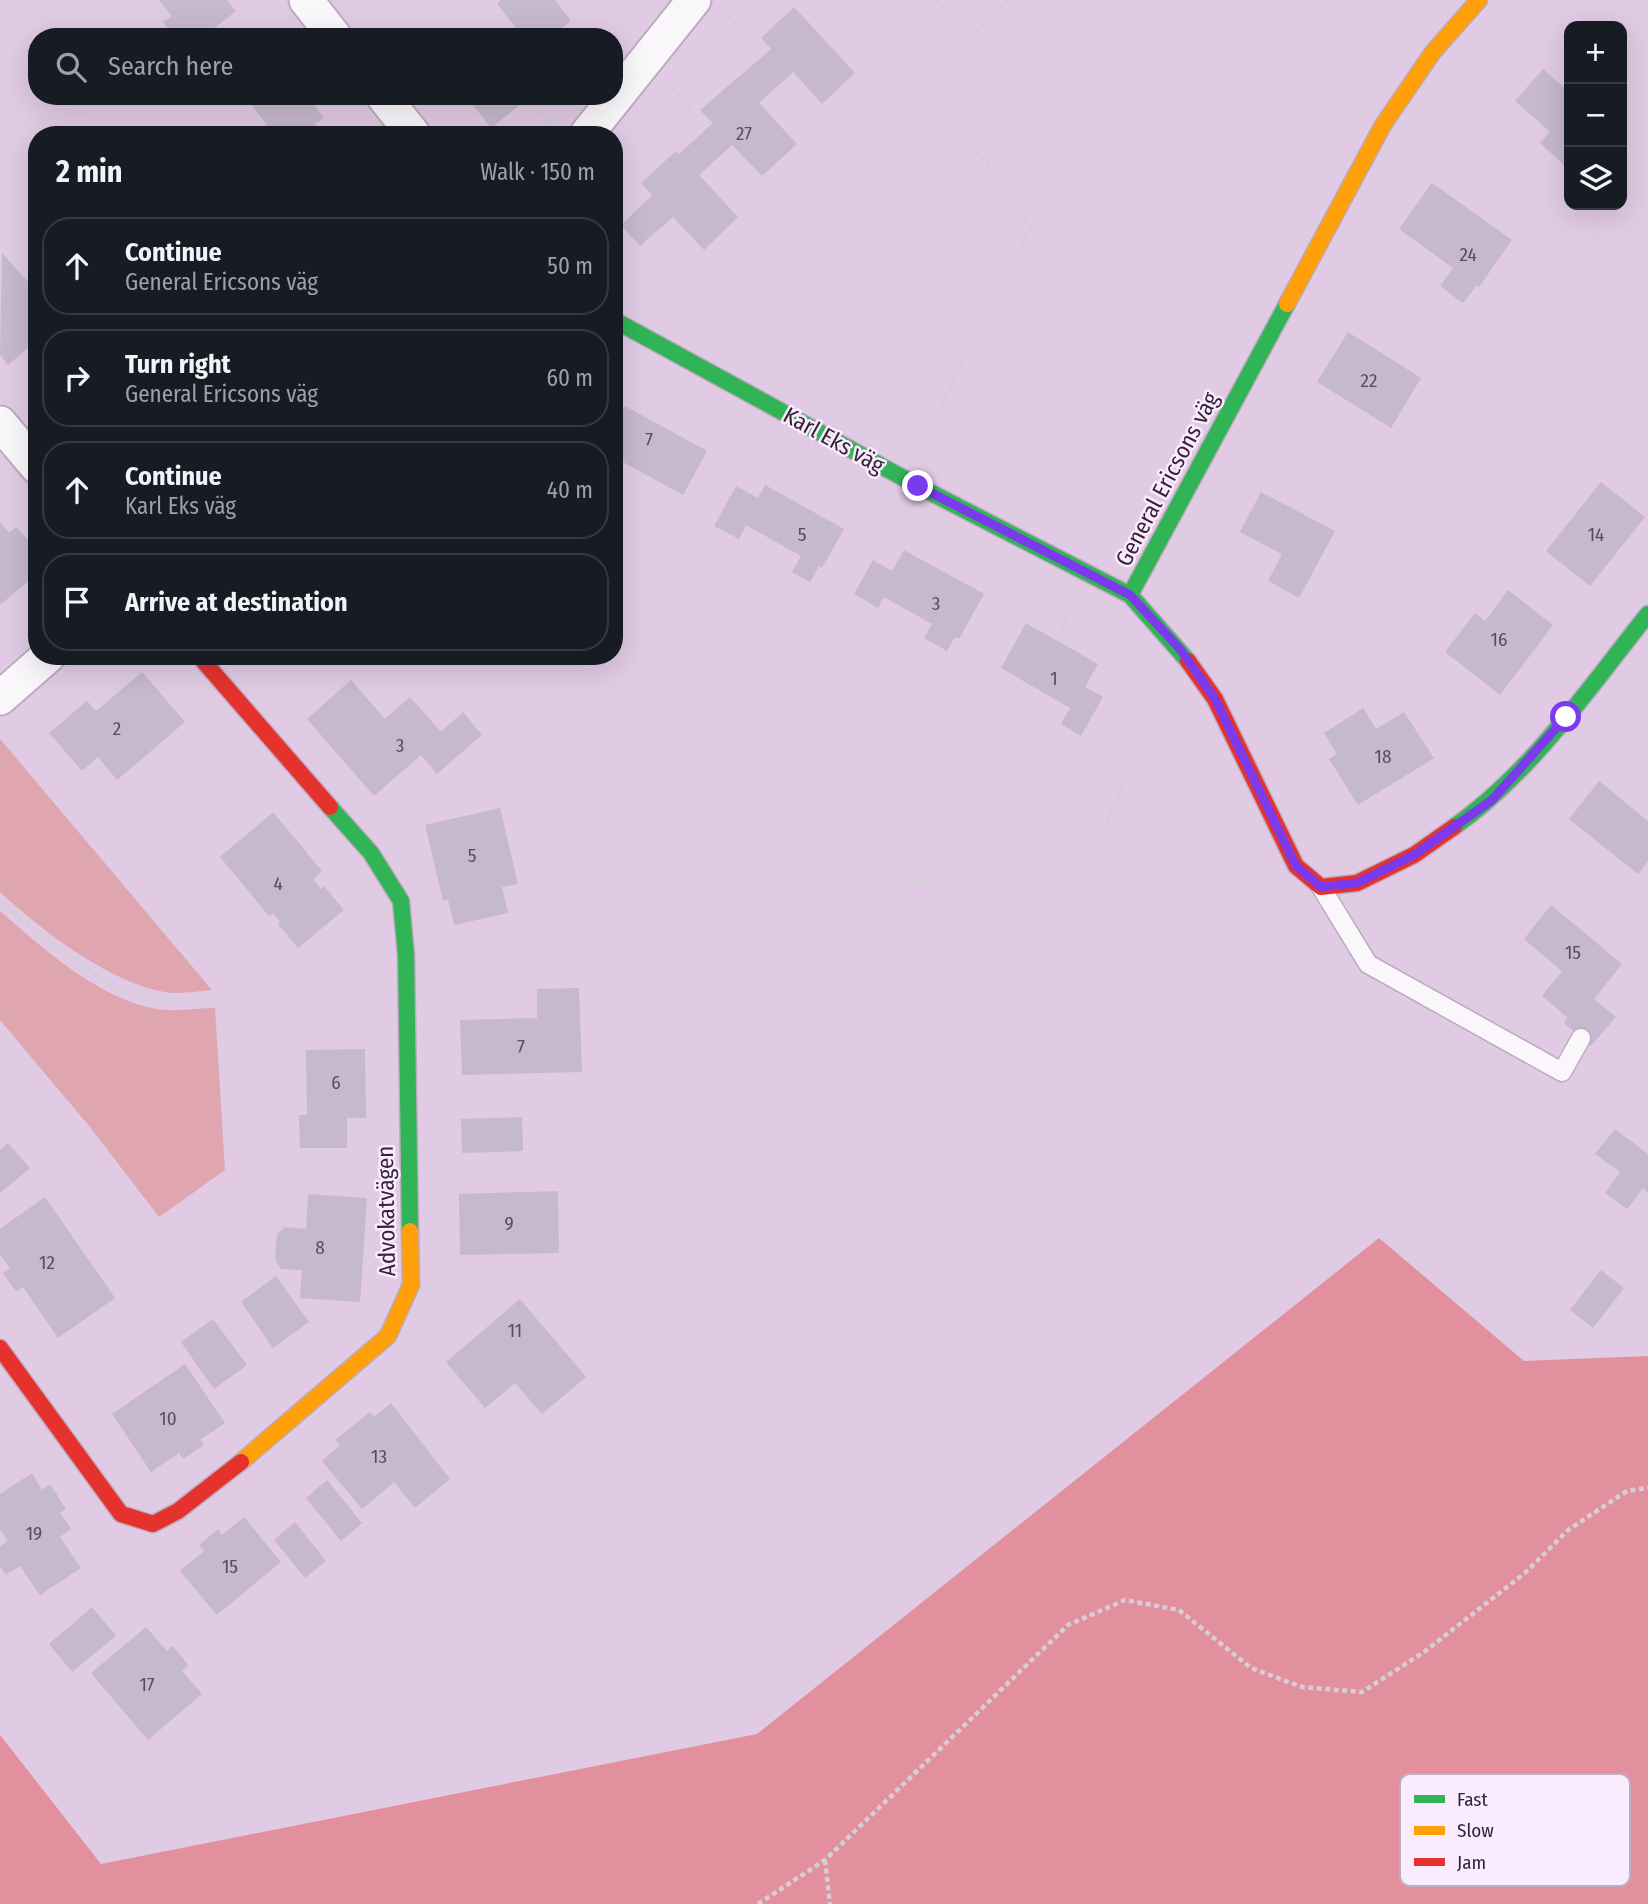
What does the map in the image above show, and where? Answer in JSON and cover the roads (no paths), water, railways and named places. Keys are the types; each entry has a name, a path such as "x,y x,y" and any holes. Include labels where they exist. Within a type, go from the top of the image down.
{"street":[{"path":"306,0 328,28"},
{"name":"General Ericsons väg","path":"1321,887 1296,866 1215,699 1180,649 1130,595 1383,125 1433,52 1479,0"},
{"path":"623,95 707,3"},
{"path":"390,105 407,126"},
{"path":"594,126 614,105"},
{"name":"Karl Eks väg","path":"623,325 918,486 1130,595"},
{"path":"0,423 28,456"},
{"path":"1321,887 1357,883 1414,855 1492,800 1566,717 1648,614"},
{"path":"0,698 38,665"},
{"name":"Advokatvägen","path":"0,1348 121,1514 153,1524 178,1511 234,1468 388,1336 411,1285 406,955 401,901 365,845 207,665"}],"lane":[{"path":"1321,887 1368,964 1562,1072 1581,1038"}]}
